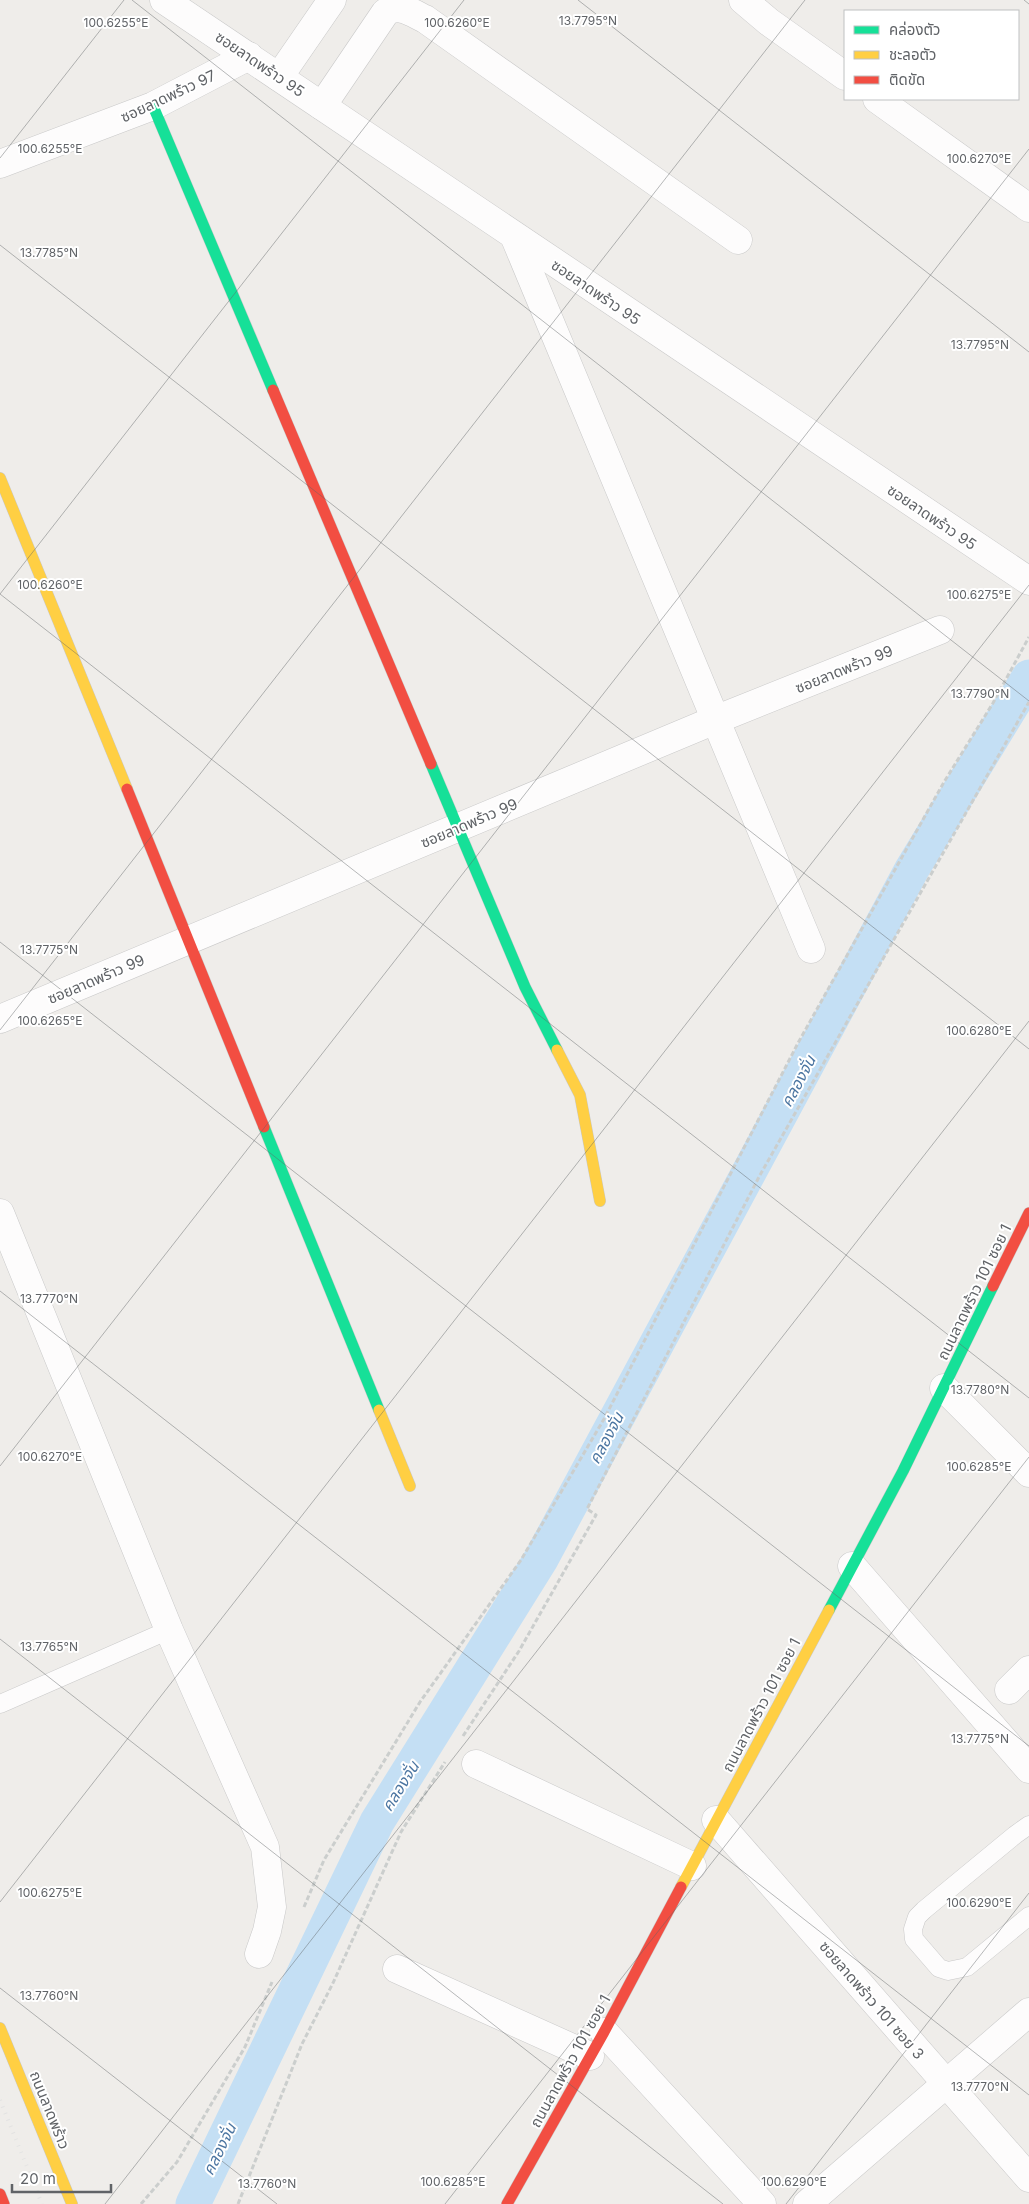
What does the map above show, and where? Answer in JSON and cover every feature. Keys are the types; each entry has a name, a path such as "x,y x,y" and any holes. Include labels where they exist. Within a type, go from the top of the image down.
{"street":[{"name":"ซอยลาดพร้าว 95","path":"164,0 250,56 514,238 1029,581"},
{"path":"279,77 332,0"},
{"path":"743,0 769,22 844,75"},
{"path":"322,106 385,13 390,8 402,8 424,19 738,240"},
{"name":"ซอยลาดพร้าว 97","path":"0,164 153,106 250,56"},
{"path":"878,100 1029,208"},
{"path":"153,106 525,987 580,1095 600,1201"},
{"path":"514,238 811,949"},
{"path":"0,478 410,1486"},
{"name":"ซอยลาดพร้าว 99","path":"0,1019 715,720 940,630"},
{"path":"0,1213 170,1630 265,1847 272,1907 267,1931 258,1954"},
{"name":"ถนนลาดพร้าว 101 ซอย 1","path":"507,2204 604,2032 903,1471 1029,1213"},
{"path":"944,1388 1029,1473"},
{"path":"852,1566 1029,1769"},
{"path":"476,1764 692,1866"},
{"name":"ซอยลาดพร้าว 101 ซอย 3","path":"716,1820 1029,2178"},
{"path":"397,1969 590,2056"},
{"path":"806,2204 1029,2012"},
{"name":"ถนนลาดพร้าว","path":"0,2028 72,2204"},
{"path":"604,2032 762,2204"},
{"path":"0,2194 4,2204"}],"lane":[{"path":"0,1704 170,1630"},
{"path":"1029,1825 924,1910 917,1917 913,1929 914,1939 939,1968 948,1972 967,1967 1029,1916"}],"path":[{"path":"301,1913 324,1860 420,1702 521,1560 604,1418 798,1043 944,782 993,703 1029,637"},
{"path":"461,1739 519,1651 596,1514 587,1509 760,1175 1029,702"},
{"path":"238,2204 302,2044 337,1975 401,1832 451,1754"},
{"path":"141,2204 177,2162 192,2138 244,2047 275,1976"}],"waterway":[{"name":"คลองจั่น","path":"193,2204 377,1822 541,1559 912,869 1029,677"}],"railway":[{"path":"0,2100 42,2204"}],"traffic: fast":[{"path":"153,106 273,390"},
{"path":"431,764 525,987 557,1050"},
{"path":"264,1127 379,1410"},
{"path":"829,1610 903,1471 993,1286"}],"traffic: slow":[{"path":"0,478 127,789"},
{"path":"557,1050 580,1095 600,1201"},
{"path":"379,1410 410,1486"},
{"path":"681,1887 829,1610"},
{"path":"0,2028 72,2204"}],"traffic: jam":[{"path":"273,390 431,764"},
{"path":"127,789 264,1127"},
{"path":"993,1286 1029,1213"},
{"path":"507,2204 604,2032 681,1887"},
{"path":"0,2194 4,2204"}]}
